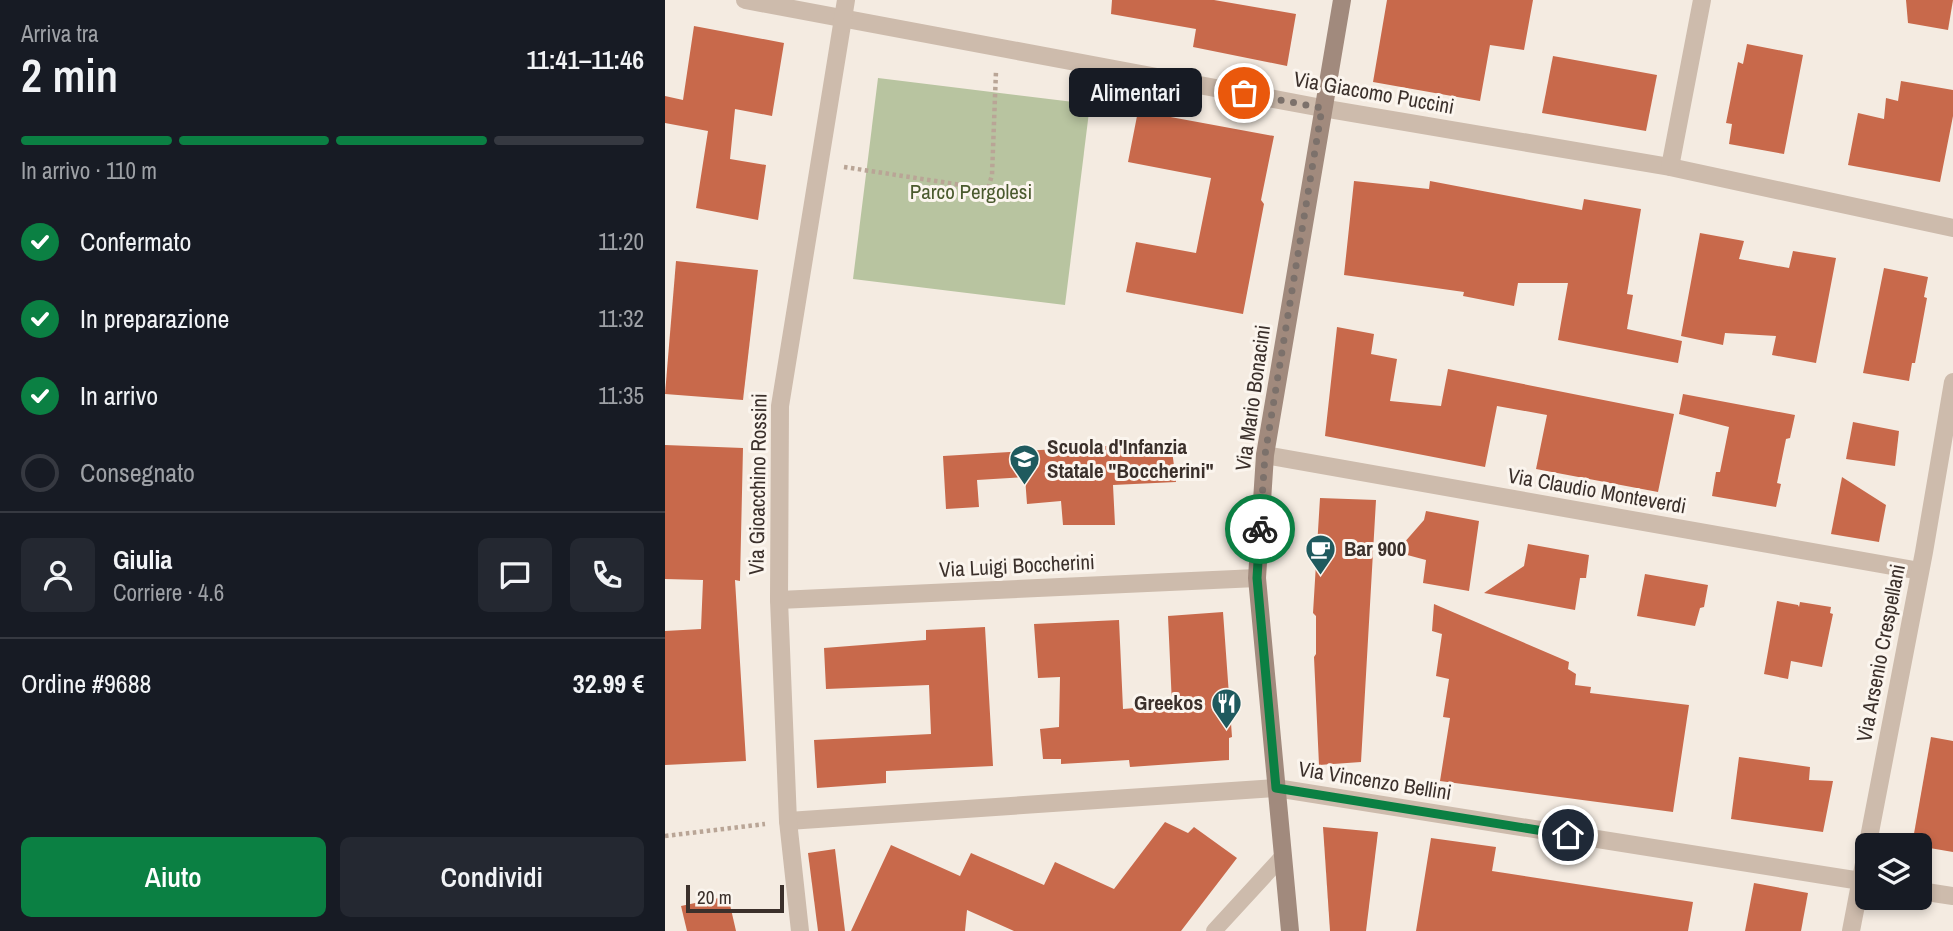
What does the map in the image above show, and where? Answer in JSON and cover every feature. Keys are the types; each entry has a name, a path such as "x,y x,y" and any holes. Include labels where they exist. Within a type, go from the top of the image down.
{"main road":[{"name":"Via Mario Bonacini","path":"1290,931 1281,858 1257,578 1265,455 1338,2"}],"street":[{"name":"Via Giacomo Puccini","path":"745,0 1322,108 1670,167 1953,228"},
{"name":"Via Gioacchino Rossini","path":"800,931 788,821 779,600 779,406 846,0"},
{"path":"1670,167 1702,0"},
{"name":"Via Arsenio Crespellani","path":"1873,833 1953,382"},
{"name":"Via Claudio Monteverdi","path":"1265,455 1920,571"},
{"name":"Via Luigi Boccherini","path":"779,600 1257,578"},
{"name":"Via Vincenzo Bellini","path":"788,821 1276,788 1855,880"},
{"path":"1932,893 1953,896"},
{"name":"Via Arsenio Crespellani","path":"1851,931 1856,910"}],"lane":[{"path":"1214,931 1281,858"}],"path":[{"path":"819,163 988,189 992,175 993,92 998,48"},
{"path":"665,836 788,821"}],"green space":[{"name":"Parco Pergolesi","path":"878,78 1090,104 1065,305 853,279"}],"building":[{"path":"1112,0 1214,0 1296,14 1287,66 1193,47 1196,29 1111,14"},
{"path":"1387,0 1533,0 1524,50 1490,45 1480,101 1373,82"},
{"path":"1906,0 1953,0 1948,30 1908,23"},
{"path":"694,26 784,43 772,116 735,109 730,159 766,165 758,220 696,208 708,131 665,123 665,96 683,100"},
{"path":"1747,44 1803,55 1784,154 1729,144 1732,124 1726,123 1738,62 1743,64"},
{"path":"1553,56 1657,75 1646,131 1542,113"},
{"path":"1901,81 1953,90 1953,116 1940,182 1848,165 1858,113 1884,119 1886,98 1898,101"},
{"path":"1138,111 1274,136 1243,314 1126,292 1136,242 1196,253 1211,178 1128,162"},
{"path":"1354,181 1429,189 1430,181 1582,210 1584,199 1641,209 1627,294 1633,295 1627,329 1682,341 1678,363 1558,340 1568,283 1518,283 1514,306 1463,296 1464,292 1344,275"},
{"path":"1700,233 1744,241 1739,259 1789,268 1793,251 1836,258 1816,363 1772,355 1776,336 1725,333 1723,345 1681,336"},
{"path":"676,261 758,270 743,400 665,394"},
{"path":"1884,268 1928,277 1924,297 1927,298 1909,381 1863,373"},
{"path":"1337,327 1374,334 1371,354 1397,359 1390,401 1441,406 1448,369 1674,414 1658,492 1536,469 1547,415 1497,406 1485,467 1325,436"},
{"path":"1683,394 1795,415 1790,438 1786,439 1777,483 1781,484 1776,507 1712,496 1729,427 1679,414"},
{"path":"1853,422 1899,431 1895,466 1846,459"},
{"path":"1171,442 1176,482 1113,485 1115,525 1063,525 1061,501 1027,504 1025,477 977,480 979,507 946,509 943,456"},
{"path":"665,445 743,448 740,581 735,580 746,761 665,765 665,631 701,629 703,580 665,579"},
{"path":"1842,477 1886,505 1879,542 1831,534"},
{"path":"1320,498 1376,500 1361,762 1319,765 1314,657 1316,616 1313,613"},
{"path":"1426,511 1479,521 1469,591 1423,583 1426,560 1396,552 1424,520"},
{"path":"1528,544 1589,555 1586,578 1580,578 1575,610 1484,593 1524,566"},
{"path":"1645,574 1708,585 1704,607 1700,608 1695,626 1637,616"},
{"path":"1777,601 1799,607 1800,602 1831,607 1830,613 1833,614 1822,667 1791,661 1788,679 1764,674"},
{"path":"1434,604 1569,662 1568,669 1576,674 1575,685 1591,687 1590,693 1689,705 1673,812 1440,781 1450,718 1443,717 1449,679 1436,676 1442,634 1432,631"},
{"path":"1223,612 1232,737 1229,738 1229,760 1130,767 1129,760 1061,764 1061,759 1043,759 1040,729 1059,727 1060,677 1038,678 1034,624 1119,620 1123,709 1172,705 1168,616"},
{"path":"985,627 993,766 886,771 886,783 817,788 814,740 931,734 929,685 826,689 824,648 926,640 926,630"},
{"path":"1931,737 1953,741 1953,852 1932,848 1932,833 1914,833"},
{"path":"1739,757 1810,767 1809,780 1833,781 1823,832 1731,819"},
{"path":"1165,822 1188,833 1194,827 1237,858 1181,931 1014,931 967,910 965,931 851,931 891,845 960,876 971,853 1044,885 1055,862 1114,889"},
{"path":"1323,827 1378,832 1366,931 1330,931"},
{"path":"1431,838 1496,847 1492,871 1693,902 1688,931 1416,931"},
{"path":"835,849 845,931 818,931 808,853"},
{"path":"1754,883 1808,893 1801,931 1745,931"},
{"path":"728,896 736,931 687,931 681,906"}],"way so far":[{"path":"1244,93 1322,108 1265,455 1260,529"}],"place":[{"name":"Alimentari","path":"1244,93"},
{"name":"Scuola d'Infanzia Statale \"Boccherini\"","path":"1024,486"},
{"name":"Bar 900","path":"1321,576"},
{"name":"Greekos","path":"1226,730"}],"route":[{"path":"1260,529 1257,578 1276,788 1568,835"}]}
